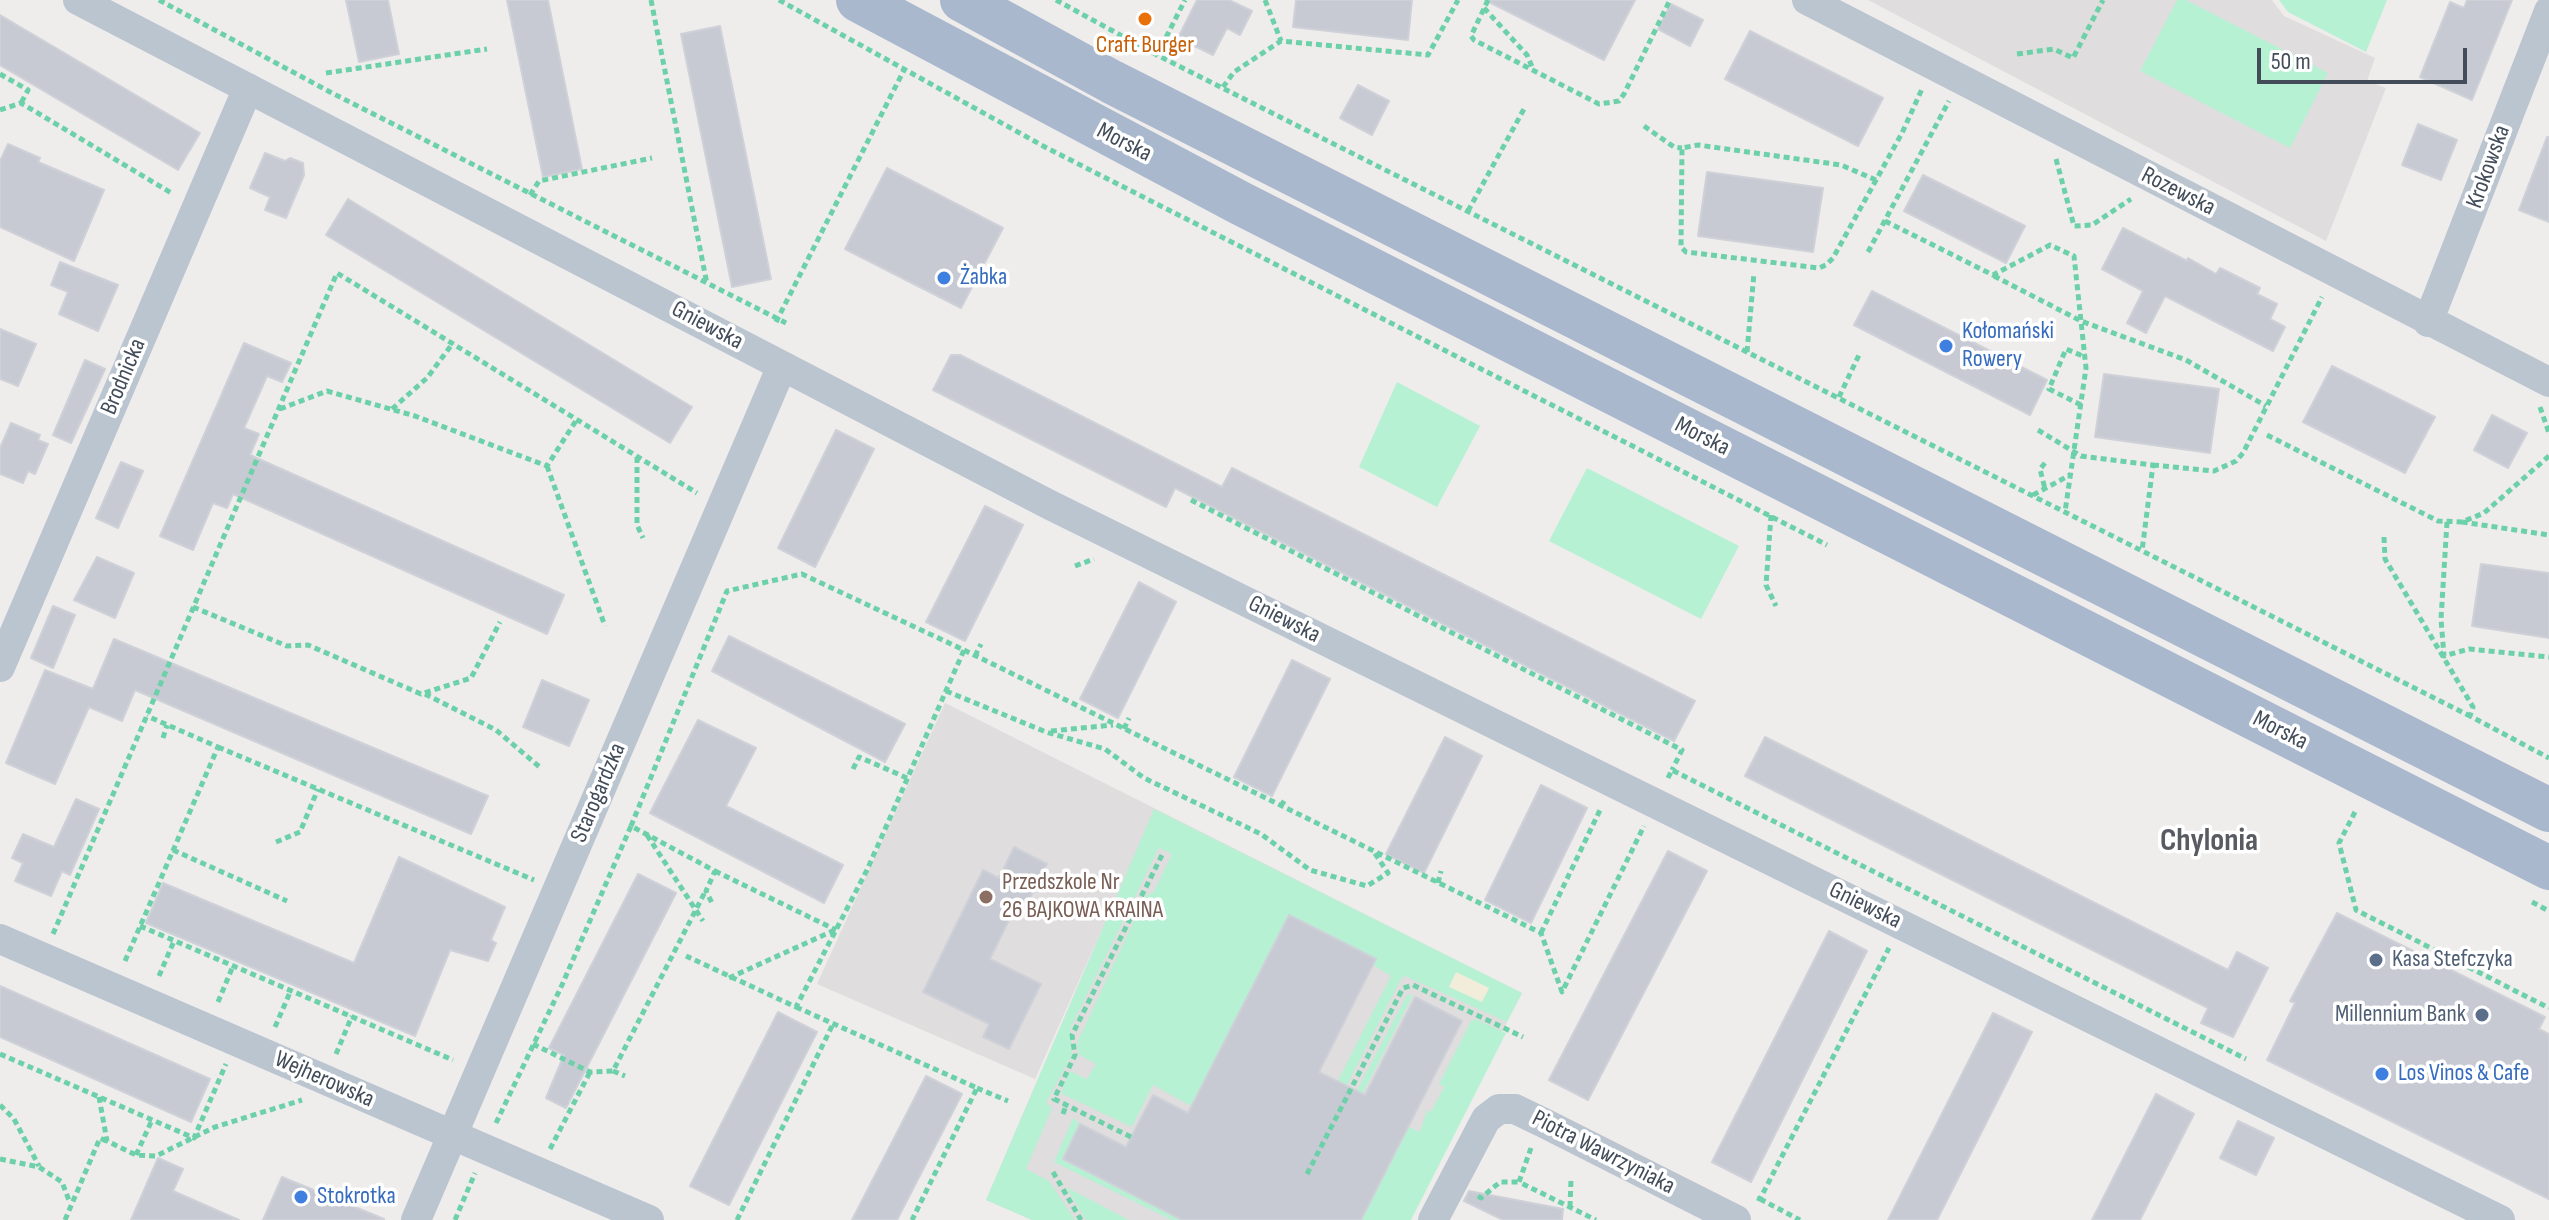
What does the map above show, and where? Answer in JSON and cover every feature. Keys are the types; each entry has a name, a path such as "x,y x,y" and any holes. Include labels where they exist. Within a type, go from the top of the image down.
{"main road":[{"name":"Morska","path":"858,0 1240,203 2549,868"},
{"name":"Morska","path":"962,0 1112,82 2549,810"}],"street":[{"name":"Gniewska","path":"78,0 1050,505 2500,1220"},
{"name":"Rozewska","path":"1807,0 2428,322 2543,388"},
{"name":"Krokowska","path":"2428,322 2549,11"},
{"name":"Brodnicka","path":"0,667 248,88"},
{"name":"Starogardzka","path":"416,1220 782,366"},
{"name":"Wejherowska","path":"0,939 451,1137 649,1220"},
{"name":"Piotra Wawrzyniaka","path":"1433,1220 1486,1119 1499,1109 1515,1109 1741,1206"}],"path":[{"path":"159,0 530,195 786,323"},
{"path":"651,0 707,284"},
{"path":"1056,0 1157,55 2549,758"},
{"path":"1157,55 1185,0"},
{"path":"1265,0 1281,41"},
{"path":"1223,87 1234,72 1281,41 1428,55 1458,0"},
{"path":"1488,0 1471,36 1474,40 1599,104 1619,101 1670,0"},
{"path":"2017,54 2054,49 2073,58 2103,0"},
{"path":"1484,8 1527,55 1534,71"},
{"path":"326,73 487,49"},
{"path":"777,320 905,70"},
{"path":"0,74 28,90 21,103 0,110"},
{"path":"1868,252 1949,101 1909,81"},
{"path":"1682,148 1679,239 1686,252 1819,268 1826,265 1876,180 1921,96 1922,88"},
{"path":"21,103 197,208"},
{"path":"1468,211 1524,109"},
{"path":"1644,126 1674,147 1698,145 1841,165 1876,180"},
{"path":"2056,157 2074,226 2092,225 2134,196 2122,191"},
{"path":"530,195 539,181 652,158"},
{"path":"1885,221 2081,321 2186,360 2266,406"},
{"path":"1993,275 2050,245 2074,256 2085,357 2065,512"},
{"path":"52,935 337,273 697,493 690,507"},
{"path":"1747,352 1754,273"},
{"path":"2038,430 2081,456 2214,471 2228,467 2243,453 2326,289"},
{"path":"392,410 427,378 453,343"},
{"path":"2081,405 2054,396 2049,389 2066,349 2085,357"},
{"path":"1839,397 1859,355"},
{"path":"2543,388 2549,433"},
{"path":"278,410 327,391 392,410 547,466"},
{"path":"547,466 577,419"},
{"path":"2267,435 2447,522 2549,535"},
{"path":"638,456 637,525 643,538"},
{"path":"2462,522 2484,513 2549,456"},
{"path":"2045,463 2040,469 2045,489"},
{"path":"2142,551 2153,465"},
{"path":"547,466 605,626"},
{"path":"2033,495 2071,475"},
{"path":"501,1112 631,826 727,591 802,574 964,650 1541,933 1562,992 1682,750 1191,500"},
{"path":"1773,506 1766,585 1776,606"},
{"path":"2444,656 2441,619 2447,522"},
{"path":"2384,537 2385,559 2473,707 2470,716"},
{"path":"193,607 287,646 308,645 425,693 496,730 542,769"},
{"path":"425,693 471,678 500,622"},
{"path":"975,656 981,644"},
{"path":"2444,656 2469,649 2549,657"},
{"path":"796,1007 836,930 964,650"},
{"path":"946,691 1046,732 1105,749 1144,778 1261,834 1310,870 1367,886 1388,873 1374,851"},
{"path":"147,716 534,880"},
{"path":"1124,729 1129,718"},
{"path":"1046,732 1116,724"},
{"path":"163,738 167,725"},
{"path":"125,961 218,747"},
{"path":"853,769 859,757 907,778"},
{"path":"1672,770 2246,1059"},
{"path":"276,842 300,832 318,789"},
{"path":"1541,933 1608,795"},
{"path":"1281,806 1286,798"},
{"path":"2355,812 2339,843 2356,910 2549,1008"},
{"path":"631,826 836,930"},
{"path":"646,834 703,921"},
{"path":"173,850 287,901"},
{"path":"1131,1137 1054,1099 1075,1055 1072,1035 1163,853"},
{"path":"529,893 540,866"},
{"path":"613,1071 715,871"},
{"path":"1438,883 1441,871"},
{"path":"706,891 712,903"},
{"path":"140,926 454,1061"},
{"path":"729,978 836,930"},
{"path":"1741,1206 1760,1199 1894,939"},
{"path":"159,976 174,941"},
{"path":"686,956 729,978 1008,1101"},
{"path":"218,1002 233,966"},
{"path":"1307,1174 1403,988 1413,985 1523,1037"},
{"path":"275,1027 291,990"},
{"path":"336,1054 352,1016"},
{"path":"737,1220 833,1024"},
{"path":"533,1044 590,1072 613,1071 625,1076"},
{"path":"448,1075 460,1047"},
{"path":"0,1054 194,1138"},
{"path":"194,1138 229,1058"},
{"path":"546,1156 590,1072"},
{"path":"912,1220 977,1088"},
{"path":"65,1220 100,1138 136,1155 156,1156 215,1127 314,1096 299,1089"},
{"path":"99,1096 107,1141"},
{"path":"0,1105 14,1119 39,1167"},
{"path":"1063,1114 1066,1105"},
{"path":"136,1155 152,1119"},
{"path":"1519,1182 1526,1158"},
{"path":"0,1159 39,1167 62,1182 71,1206"},
{"path":"1053,1172 1081,1220"},
{"path":"1570,1207 1571,1180"},
{"path":"1481,1198 1500,1182 1519,1182 1596,1220"},
{"path":"455,1220 471,1184"},
{"path":"1760,1199 1800,1220"}],"shaded area":[{"path":"1868,0 2272,0 2284,16 2375,58 2367,81 2386,88 2326,241"},
{"path":"945,703 1522,993 1405,1220 1032,1220 986,1200 1103,927 1035,1079 817,984"}],"green space":[{"path":"2177,0 2186,0 2328,73 2290,148 2140,71"},
{"path":"2279,0 2387,0 2366,52 2288,12"},
{"path":"1397,382 1480,426 1437,507 1359,467"},
{"path":"1587,468 1739,546 1701,619 1549,541"},
{"path":"1154,809 1522,993 1507,1022 1405,976 1401,979 1310,1157 1309,1138 1391,976 1373,965 1376,959 1289,915 1203,1085 1251,1139 1153,1085 1132,1127 1062,1094 1070,1071 1087,1079 1096,1064 1079,1055 1077,1043 1146,895 1153,893 1172,854 1159,848 1070,1029 1072,1054 1046,1103 1052,1108 1026,1169 1049,1181 1075,1220 1032,1220 986,1200"},
{"path":"1407,995 1413,995 1298,1220 1289,1220"},
{"path":"1475,1019 1506,1033 1411,1220 1361,1220 1408,1127 1420,1132 1427,1110 1431,1112 1444,1087 1439,1084 1471,1021"},
{"path":"1073,1118 1182,1220 1172,1220 1054,1162"},
{"path":"1066,1187 1129,1220 1086,1220"}],"sand":[{"path":"1456,972 1489,988 1482,1002 1449,987"}],"building":[{"path":"346,0 388,0 399,54 359,62"},
{"path":"507,0 548,0 582,169 543,177"},
{"path":"1197,0 1229,0 1252,11 1240,35 1227,28 1213,55 1178,38"},
{"path":"1296,0 1412,0 1408,40 1293,27"},
{"path":"1485,0 1635,0 1604,60"},
{"path":"2467,0 2512,0 2472,100 2420,77 2450,2 2464,8"},
{"path":"1671,4 1703,20 1690,46 1658,29"},
{"path":"0,15 200,133 178,170 0,65"},
{"path":"720,26 771,279 732,287 681,34"},
{"path":"1750,31 1883,98 1858,146 1725,79"},
{"path":"1358,85 1389,101 1372,135 1340,118"},
{"path":"2418,124 2457,140 2441,180 2402,165"},
{"path":"2549,137 2549,222 2519,210"},
{"path":"8,144 40,158 38,162 104,190 74,261 0,227 0,161"},
{"path":"265,153 285,161 290,158 303,163 304,175 286,218 265,210 270,197 250,188"},
{"path":"887,168 1003,228 961,308 845,249"},
{"path":"1707,172 1823,188 1813,252 1698,236"},
{"path":"1923,175 2025,226 2006,263 1904,211"},
{"path":"348,199 692,407 670,443 326,235"},
{"path":"2123,228 2216,274 2220,268 2260,288 2257,294 2277,304 2270,319 2285,327 2273,351 2165,296 2146,333 2127,323 2143,291 2102,269"},
{"path":"60,262 118,285 98,331 59,314 68,292 51,285"},
{"path":"1872,291 2047,380 2030,415 1854,325"},
{"path":"0,329 36,344 18,386 0,379"},
{"path":"244,343 291,363 282,382 267,376 244,428 259,434 250,455 564,595 547,634 233,494 227,508 213,503 193,550 160,536"},
{"path":"951,355 960,355 1222,487 1232,468 1695,701 1674,741 1175,488 1166,507 933,390"},
{"path":"85,360 105,369 71,443 53,435"},
{"path":"2332,366 2435,417 2405,473 2303,422"},
{"path":"2104,374 2219,389 2210,453 2095,437"},
{"path":"2492,415 2527,433 2508,468 2474,450"},
{"path":"11,423 40,435 38,440 48,444 35,474 28,471 23,483 0,474 0,448"},
{"path":"836,430 874,449 815,567 778,548"},
{"path":"121,462 143,471 118,528 96,518"},
{"path":"985,506 1023,525 965,641 926,622"},
{"path":"97,557 134,573 115,618 74,600"},
{"path":"2481,564 2549,573 2549,638 2472,626"},
{"path":"1139,582 1176,602 1118,718 1080,699"},
{"path":"53,606 75,615 53,668 31,658"},
{"path":"729,636 905,724 885,762 712,671"},
{"path":"114,639 488,796 471,834 135,690 122,721 89,707 55,784 6,763 45,670 93,689"},
{"path":"1292,660 1330,679 1272,796 1234,777"},
{"path":"542,680 589,700 569,746 523,727"},
{"path":"698,720 756,748 726,806 843,865 824,903 650,813"},
{"path":"1445,737 1482,756 1424,873 1386,854"},
{"path":"1765,737 2228,970 2237,952 2268,968 2233,1037 2201,1023 2208,1008 1745,776"},
{"path":"1541,785 1587,808 1531,923 1485,900"},
{"path":"76,799 99,809 70,875 62,871 51,896 15,881 23,863 12,858 23,834 54,847"},
{"path":"1014,847 1047,864 1023,912 1015,908 990,959 1041,984 1009,1049 983,1037 989,1024 923,992 983,870 999,878"},
{"path":"1668,851 1707,871 1588,1100 1549,1080"},
{"path":"399,857 505,907 491,940 496,943 488,961 450,950 415,1036 146,923 163,883 354,963"},
{"path":"638,874 676,893 566,1108 546,1098 564,1055 549,1048"},
{"path":"2337,913 2545,1017 2539,1029 2549,1034 2549,1199 2267,1060 2295,1003 2290,1001"},
{"path":"1289,915 1376,959 1319,1072 1365,1095 1415,997 1462,1021 1361,1220 1182,1220 1063,1159 1080,1124 1126,1147 1153,1095 1188,1113"},
{"path":"1829,931 1867,951 1751,1182 1712,1162"},
{"path":"0,986 210,1079 191,1122 0,1037"},
{"path":"778,1012 817,1032 729,1205 690,1186"},
{"path":"1993,1013 2032,1032 1937,1220 1888,1220"},
{"path":"926,1076 962,1094 897,1220 852,1220"},
{"path":"2156,1094 2194,1114 2140,1220 2092,1220"},
{"path":"2238,1121 2274,1138 2256,1175 2220,1158"},
{"path":"158,1158 183,1169 173,1191 239,1220 131,1220"},
{"name":"Stokrotka","path":"282,1177 384,1219 384,1220 263,1220"},
{"path":"1469,1191 1563,1209 1562,1220 1503,1220 1464,1201"}],"place":[{"name":"Craft Burger","path":"1145,19"},
{"name":"Żabka","path":"944,278"},
{"name":"Kołomański Rowery","path":"1946,346"},
{"name":"Przedszkole Nr 26 BAJKOWA KRAINA","path":"986,897"},
{"name":"Kasa Stefczyka","path":"2376,960"},
{"name":"Millennium Bank","path":"2482,1015"},
{"name":"Los Vinos & Cafe","path":"2382,1074"},
{"name":"Stokrotka","path":"301,1197"}],"district":[{"name":"Chylonia","path":"2209,842"}]}
